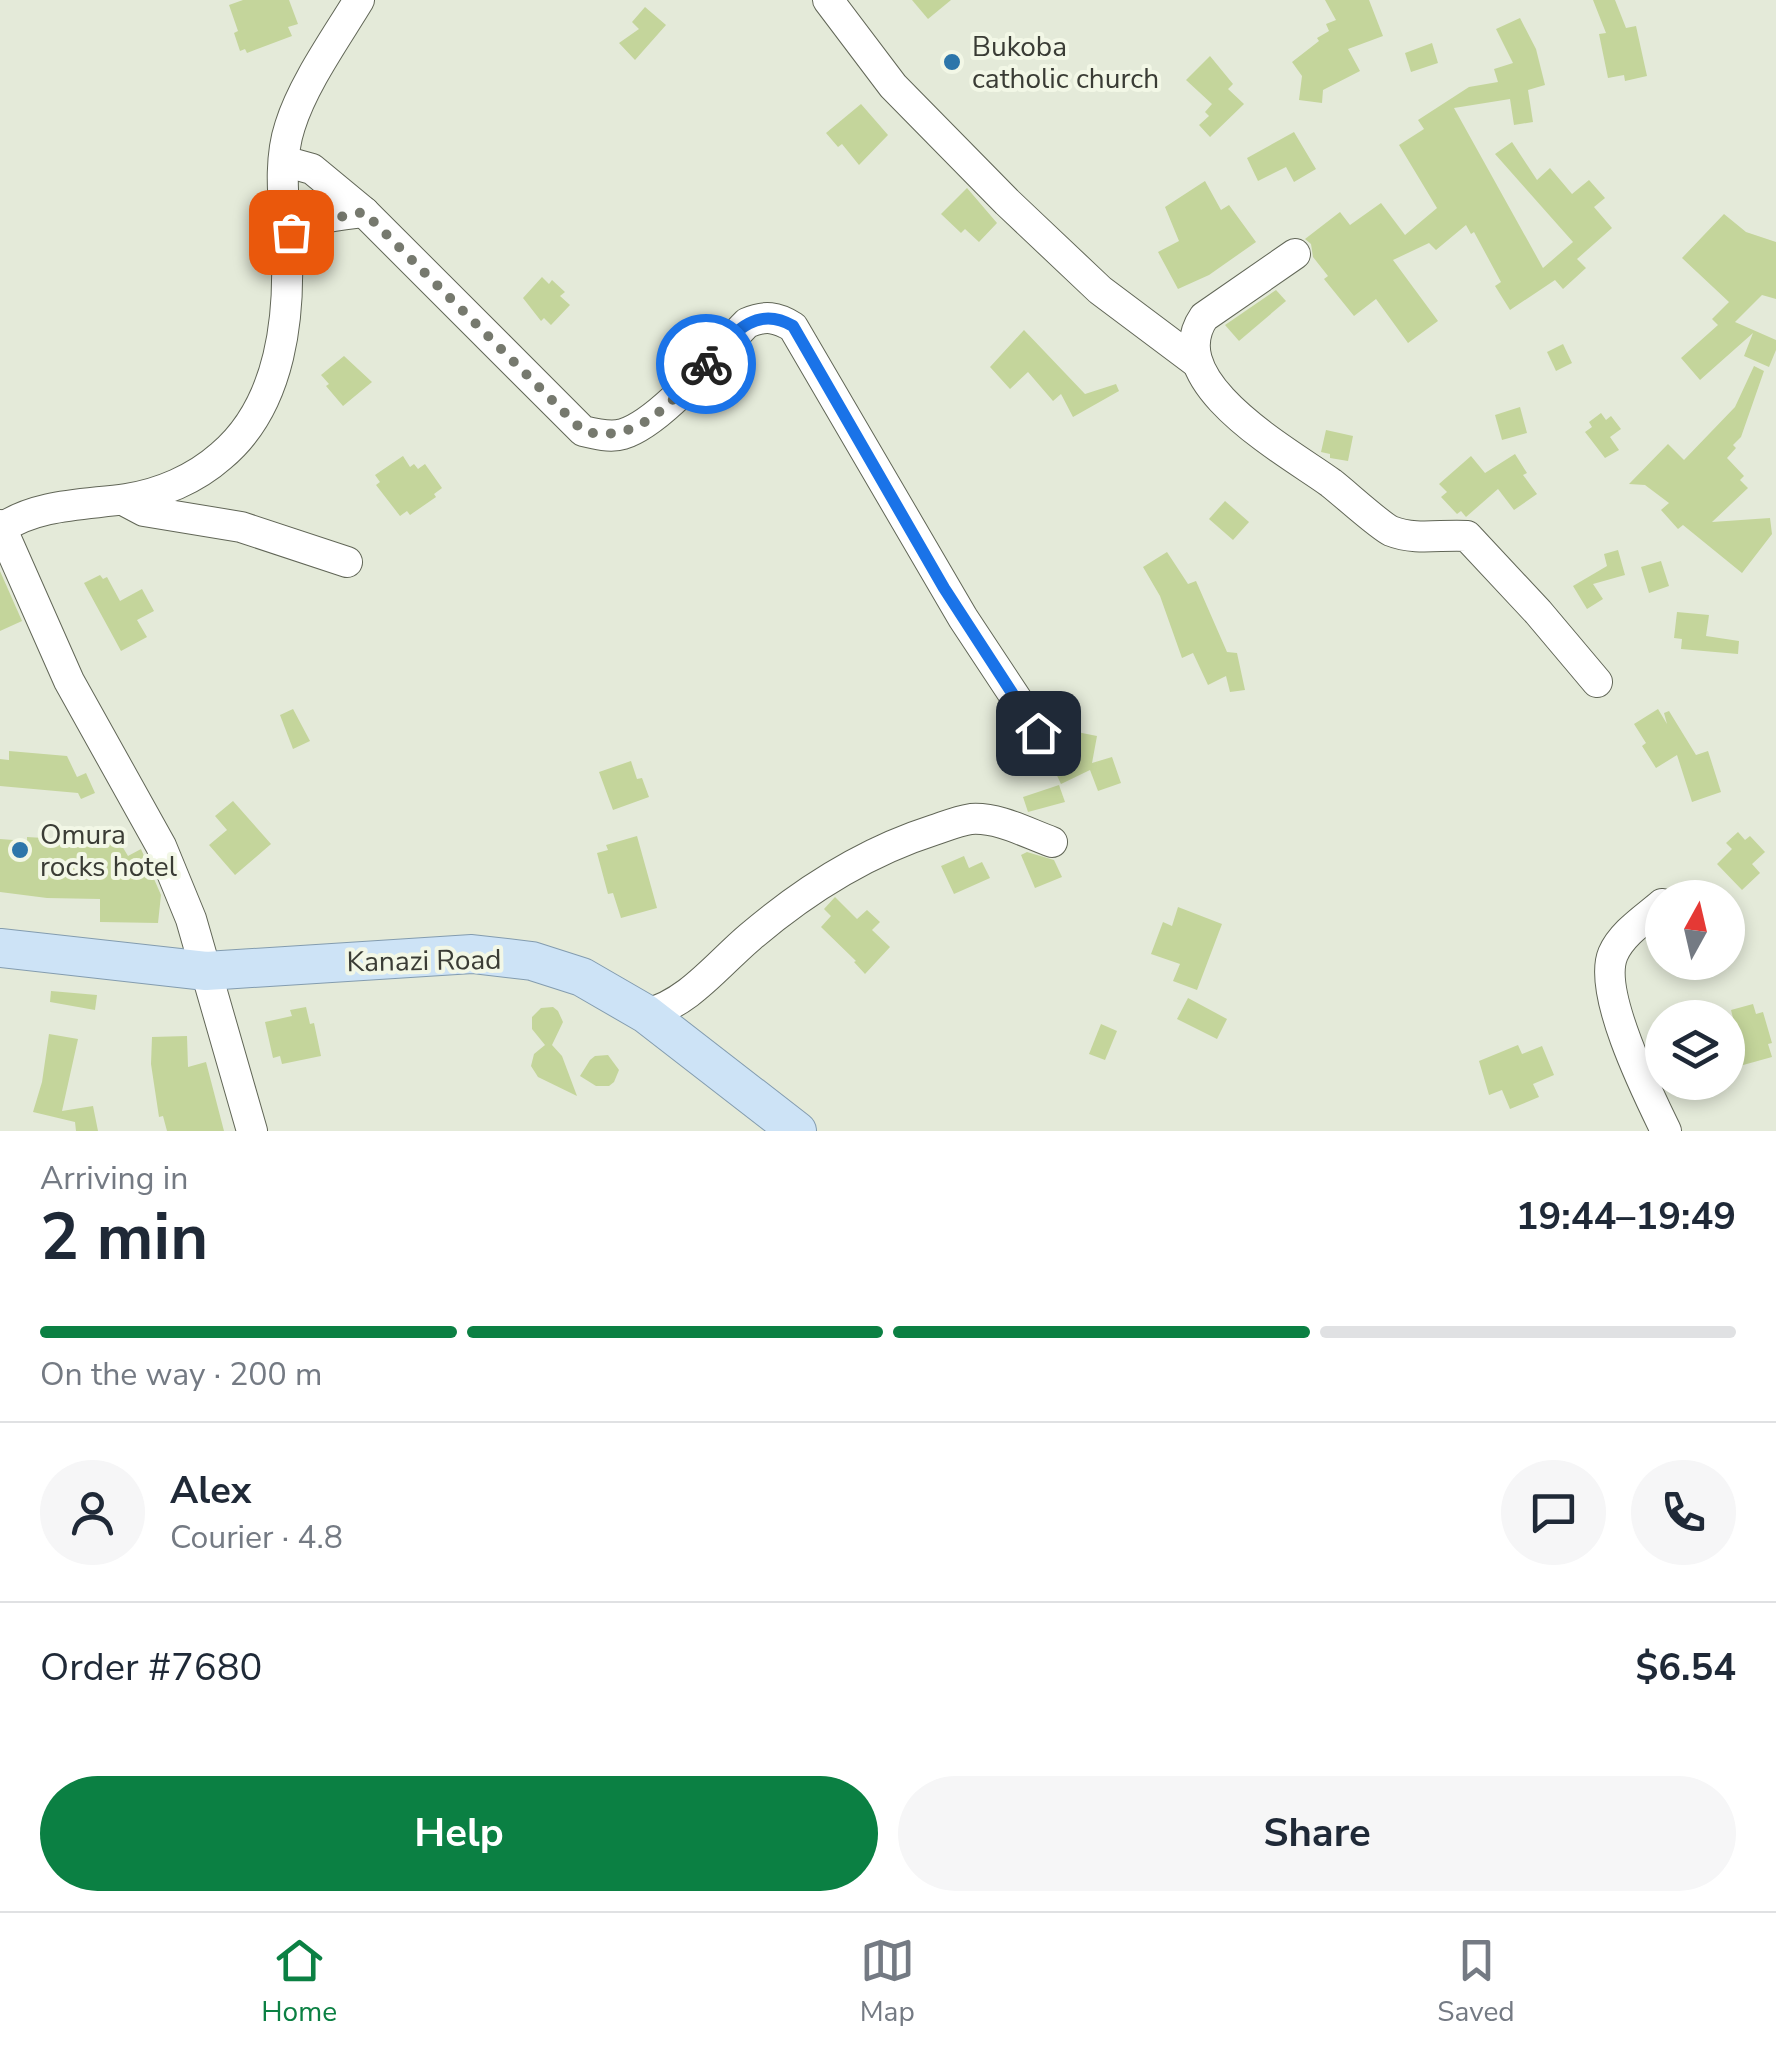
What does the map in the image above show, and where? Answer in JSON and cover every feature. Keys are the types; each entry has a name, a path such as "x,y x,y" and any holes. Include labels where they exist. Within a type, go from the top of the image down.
{"main road":[{"name":"Kanazi Road","path":"0,948 206,971 472,954 532,961 582,977 646,1014 798,1131"}],"street":[{"path":"252,1131 191,919 160,846 69,681 1,527 28,514 154,493 186,480 222,456 259,414 280,354 286,296 284,166 290,127 321,63 359,0"},
{"path":"828,0 893,86 995,191 1100,290 1196,362 1241,422 1326,480 1389,530 1429,538 1467,536 1597,682"},
{"path":"284,166 294,164 312,169 364,212 583,431 620,435 638,426 675,398 748,323 759,318 779,318 793,326 944,588 1038,733"},
{"path":"286,240 291,232 306,224 364,212"},
{"path":"1196,362 1196,332 1204,317 1295,254"},
{"path":"125,499 144,511 241,527 347,562"},
{"path":"646,1014 665,1010 752,936 840,869 869,854 974,819 1002,823 1052,842"},
{"path":"1645,920 1613,954 1610,976 1633,1063 1666,1131"}],"building":[{"path":"243,0 289,0 298,24 288,27 292,36 247,53 245,49 240,51 229,5"},
{"path":"912,0 951,0 928,19"},
{"path":"1325,0 1369,0 1383,36 1348,49 1360,71 1323,90 1322,103 1299,100 1302,76 1292,62 1329,31 1326,24 1336,20"},
{"path":"1593,0 1615,0 1626,28 1636,26 1647,76 1625,81 1624,75 1608,78 1599,34 1606,33"},
{"path":"645,7 666,25 635,60 619,43 639,29 632,22"},
{"path":"1520,18 1536,49 1545,85 1528,90 1533,122 1514,125 1510,99 1454,108 1543,268 1573,242 1495,154 1512,142 1537,180 1550,168 1572,194 1589,180 1605,198 1594,207 1612,228 1577,259 1586,268 1563,289 1555,280 1510,310 1495,286 1501,282 1474,232 1471,234 1466,225 1436,250 1429,243 1393,260 1438,321 1408,343 1376,299 1354,316 1324,279 1328,276 1305,239 1340,212 1350,225 1381,203 1405,235 1437,208 1399,145 1424,129 1418,120 1469,87 1498,82 1494,69 1513,63 1496,29"},
{"path":"1432,43 1438,63 1411,72 1405,53"},
{"path":"1210,56 1233,84 1228,89 1244,104 1210,137 1199,125 1209,116 1205,112 1212,104 1186,80"},
{"path":"861,104 888,135 859,165 842,144 838,147 826,133"},
{"path":"1294,132 1316,169 1294,182 1286,167 1258,181 1247,158"},
{"path":"1205,181 1221,210 1229,205 1256,242 1209,275 1178,289 1158,252 1179,241 1165,207"},
{"path":"967,188 997,223 979,242 965,229 961,233 941,214"},
{"path":"1724,214 1746,232 1776,242 1776,299 1762,295 1735,322 1776,340 1776,350 1769,367 1744,356 1753,333 1700,380 1681,358 1718,325 1712,319 1729,302 1682,258"},
{"path":"542,277 565,292 560,296 570,305 551,325 544,318 541,321 523,298"},
{"path":"1276,290 1286,301 1239,341 1225,325"},
{"path":"1024,330 1085,394 1116,384 1119,391 1073,417 1061,394 1053,401 1028,372 1010,389 990,367"},
{"path":"1563,344 1572,363 1556,371 1547,352"},
{"path":"344,356 372,382 343,406 321,375"},
{"path":"1754,366 1764,371 1741,437 1727,458 1744,476 1740,480 1748,488 1712,522 1770,518 1772,534 1742,573 1683,525 1678,529 1661,510 1669,503 1645,485 1629,484 1668,444 1684,460 1735,407"},
{"path":"1520,407 1527,433 1502,440 1495,415"},
{"path":"1601,413 1606,420 1611,416 1621,429 1610,437 1619,450 1605,458 1585,432 1592,427 1589,422"},
{"path":"1326,430 1353,436 1348,461 1321,452"},
{"path":"1515,454 1527,473 1523,475 1537,494 1514,510 1498,489 1466,517 1461,511 1457,514 1441,497 1447,492 1439,484 1471,456 1485,473"},
{"path":"403,456 410,467 414,464 418,469 425,464 442,488 434,494 436,497 410,515 407,511 400,516 376,485 380,482 375,475"},
{"path":"1225,501 1249,522 1233,540 1209,519"},
{"path":"1618,550 1625,575 1593,584 1603,599 1587,609 1573,586 1607,566 1604,554"},
{"path":"1167,552 1188,584 1196,581 1227,652 1237,653 1245,690 1230,692 1226,676 1208,685 1193,653 1182,658 1160,596 1143,567"},
{"path":"1661,561 1669,586 1649,593 1641,567"},
{"path":"0,571 22,621 0,631"},
{"path":"100,575 103,579 107,577 120,601 142,589 154,611 137,620 147,637 121,651 84,583"},
{"path":"1677,612 1709,615 1706,636 1739,641 1738,654 1681,649 1682,639 1674,638"},
{"path":"293,709 310,741 293,749 280,715"},
{"path":"1658,709 1667,724 1664,713 1669,711 1696,755 1708,751 1721,792 1692,802 1677,755 1656,768 1634,724"},
{"path":"1073,722 1072,731 1097,736 1092,763 1112,757 1121,783 1098,791 1090,770 1061,784 1045,750 1055,742 1057,729"},
{"path":"9,751 67,756 77,777 86,773 95,793 81,799 78,793 0,786 0,759 9,760"},
{"path":"631,761 649,797 613,810 599,772"},
{"path":"1059,785 1065,802 1028,812 1023,797"},
{"path":"233,801 271,844 235,875 209,845 227,830 215,816"},
{"path":"1738,832 1745,840 1750,836 1765,852 1752,864 1760,873 1745,887 1745,880 1732,880 1717,864 1732,849 1726,843"},
{"path":"116,836 128,856 141,849 161,895 158,923 100,922 100,899 0,892 0,839 27,841 27,837"},
{"path":"637,836 657,908 621,918 613,893 608,894 597,853 608,850 606,845"},
{"path":"1027,852 1054,860 1062,877 1035,888 1021,855"},
{"path":"964,856 969,868 982,862 990,878 954,894 941,866"},
{"path":"835,897 857,919 867,910 880,922 872,930 890,947 865,974 821,927 831,916 824,909"},
{"path":"1178,907 1222,924 1197,990 1173,981 1180,964 1151,954 1163,922 1172,926"},
{"path":"51,991 97,995 95,1010 50,1002"},
{"path":"1188,998 1227,1019 1217,1039 1177,1019"},
{"path":"1753,1004 1756,1014 1763,1012 1772,1057 1745,1064 1745,1006"},
{"path":"306,1007 321,1056 282,1064 280,1056 273,1058 265,1022 292,1016 290,1010"},
{"path":"553,1007 563,1022 552,1045 562,1056 577,1096 538,1077 531,1066 534,1054 545,1045 532,1029 532,1017 541,1008"},
{"path":"1101,1024 1117,1031 1105,1060 1089,1054"},
{"path":"49,1034 78,1039 62,1111 93,1106 98,1131 76,1131 75,1122 33,1112"},
{"path":"187,1036 188,1067 206,1062 224,1131 167,1131 163,1116 159,1117 151,1064 152,1037"},
{"path":"1518,1045 1522,1054 1542,1046 1554,1075 1533,1084 1539,1097 1510,1109 1502,1090 1489,1095 1479,1061"},
{"path":"608,1055 619,1070 609,1086 596,1086 580,1076 595,1056"}],"way so far":[{"path":"291,232 306,224 364,212 583,431 620,435 638,426 675,398 706,364"}],"place":[{"name":"Bukoba catholic church","path":"952,62"},
{"name":"Omura rocks hotel","path":"20,850"}],"route":[{"path":"706,364 748,323 759,318 779,318 793,326 944,588 1038,733"}]}
